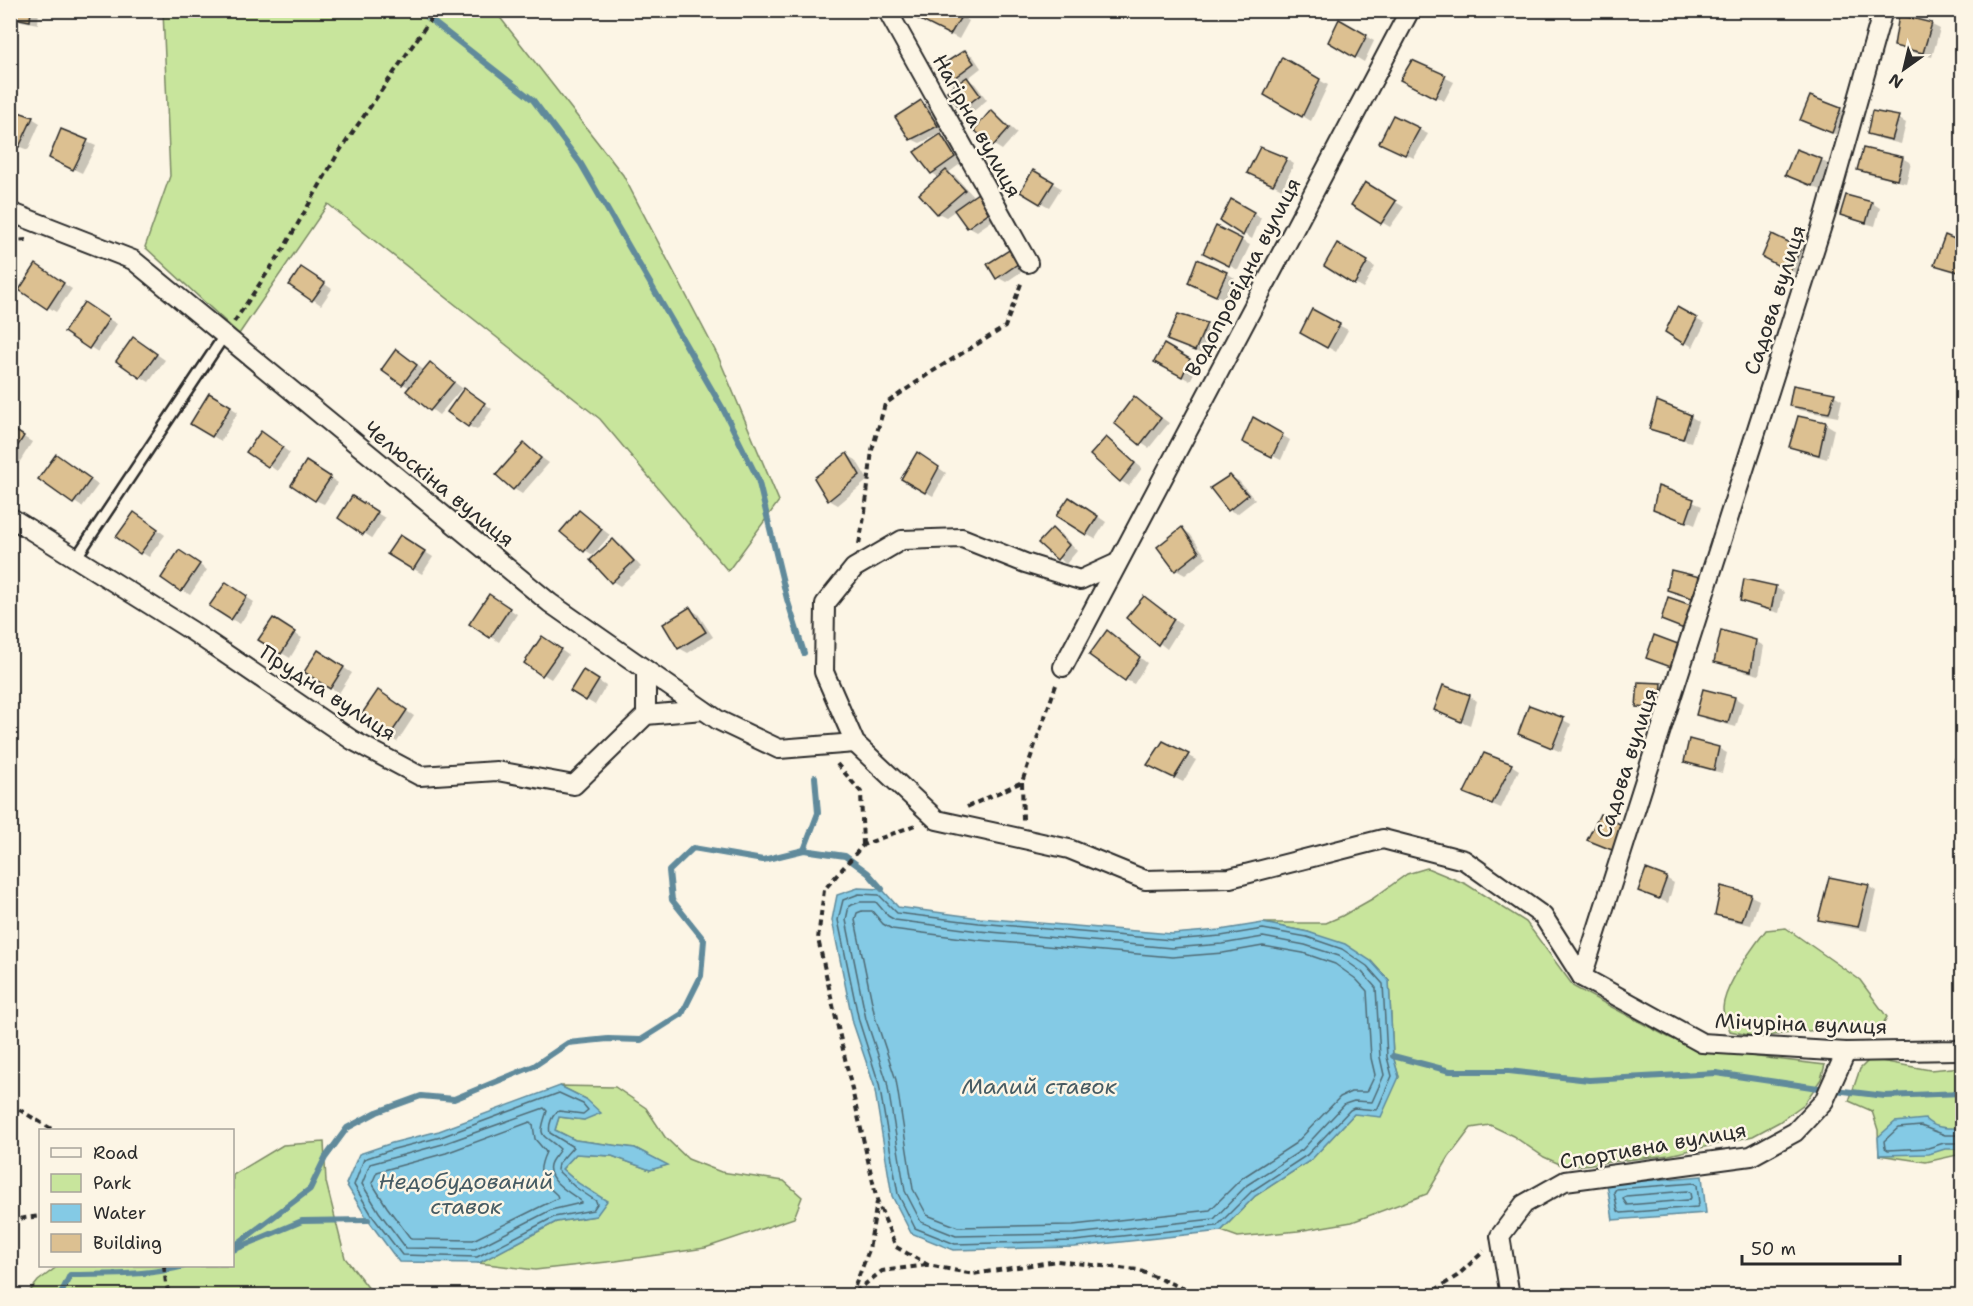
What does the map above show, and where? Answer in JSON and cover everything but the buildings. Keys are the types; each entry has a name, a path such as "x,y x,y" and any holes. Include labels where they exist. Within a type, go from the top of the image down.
{"street":[{"name":"Нагірна вулиця","path":"886,10 1028,263"},
{"name":"Водопровідна вулиця","path":"1063,667 1115,564 1410,10"},
{"name":"Садова вулиця","path":"1582,976 1825,216 1883,10"},
{"name":"Челюскіна вулиця","path":"10,212 133,261 550,603 718,720 779,749 855,743"},
{"name":"Прудна вулиця","path":"10,517 192,631 352,740 420,776 497,771 574,784 646,715"},
{"path":"1115,564 1080,580 1025,563 962,538 902,540 854,568 825,604 824,672 855,743 938,820 1069,849 1145,880 1230,878 1383,839 1464,860 1544,915 1582,976"},
{"path":"646,670 646,715 703,710"},
{"name":"Мічуріна вулиця","path":"1582,976 1702,1042 1846,1052 1957,1050 1962,1048"},
{"name":"Спортивна вулиця","path":"1500,1236 1524,1204 1565,1181 1751,1156 1795,1132 1824,1101 1846,1052"},
{"path":"1500,1236 1510,1296"}],"lane":[{"path":"76,558 224,336"}],"path":[{"path":"224,336 284,248 337,155 437,10"},
{"path":"854,568 865,512 872,450 885,404 1005,327 1028,263"},
{"path":"1023,839 1022,782 1063,667"},
{"path":"822,745 861,792 863,845"},
{"path":"1022,782 938,820 905,828 863,845 824,890 818,939 877,1200 896,1247 928,1265 973,1274 1057,1261 1138,1270 1202,1296"},
{"path":"10,1104 50,1129"},
{"path":"851,1295 869,1250 877,1200"},
{"path":"10,1220 39,1216"},
{"path":"1426,1296 1457,1275 1500,1236"},
{"path":"851,1295 882,1271 928,1265"},
{"path":"165,1273 170,1296"}],"green space":[{"path":"163,11 495,11 623,175 718,356 779,501 728,571 600,419 328,204 239,334 145,247 170,176"},
{"path":"1427,868 1466,884 1526,922 1574,987 1668,1037 1701,1050 1825,1065 1821,1079 1804,1104 1779,1122 1753,1136 1669,1155 1566,1167 1544,1157 1513,1136 1490,1125 1471,1128 1449,1157 1427,1194 1352,1222 1298,1231 1238,1237 1221,1231 1255,1196 1311,1160 1354,1114 1399,1077 1393,1056 1389,981 1371,961 1308,932 1263,923 1326,923 1372,899 1407,874"},
{"path":"1786,928 1860,980 1887,1017 1877,1034 1817,1030 1757,1037 1730,1031 1723,1008 1728,989 1766,930"},
{"path":"1870,1059 1930,1070 1962,1067 1962,1154 1926,1162 1879,1155 1878,1130 1872,1111 1849,1101 1860,1069"},
{"path":"560,1086 615,1087 646,1108 665,1137 688,1159 721,1172 784,1181 802,1197 794,1218 705,1248 616,1261 535,1270 479,1263 556,1222 596,1216 578,1183 562,1169 576,1154 612,1156 650,1170 667,1165 635,1148 575,1140 555,1130 559,1117 584,1120 586,1099"},
{"path":"324,1142 326,1182 345,1258 370,1290 390,1295 27,1295 38,1281 57,1267 234,1267 234,1174 283,1145"}],"water":[{"name":"Малий ставок","path":"858,888 882,889 898,907 980,918 1172,934 1263,923 1308,932 1345,944 1371,961 1389,981 1393,1056 1399,1077 1381,1117 1354,1114 1311,1160 1255,1196 1221,1231 1075,1247 953,1250 911,1233 892,1196 874,1085 853,1023 832,920 837,895"},
{"name":"Недобудований ставок","path":"560,1086 586,1099 601,1113 584,1120 559,1117 555,1130 575,1140 635,1148 668,1165 650,1170 612,1156 576,1154 562,1169 578,1183 607,1201 596,1216 556,1222 479,1263 399,1262 368,1220 346,1184 359,1154 439,1131"},
{"path":"1925,1119 1938,1126 1962,1129 1962,1149 1945,1149 1929,1154 1879,1155 1878,1137 1895,1122"},
{"path":"1702,1176 1706,1213 1613,1220 1607,1184"}],"waterway":[{"path":"418,10 533,100 581,164 723,409 758,479 787,599 804,653"},
{"path":"804,850 818,813 815,777"},
{"path":"234,1246 310,1189 325,1158 347,1128 377,1112 421,1096 454,1099 534,1066 568,1043 608,1039 641,1040 682,1014 701,976 704,940 672,900 669,871 693,848 763,860 804,850 845,856 868,873 882,889"},
{"path":"1393,1056 1450,1071 1509,1071 1589,1080 1716,1073 1825,1089"},
{"path":"1835,1090 1885,1096 1962,1093"},
{"path":"234,1250 302,1221 368,1220"},
{"path":"60,1296 70,1275 142,1273 179,1267"}]}
